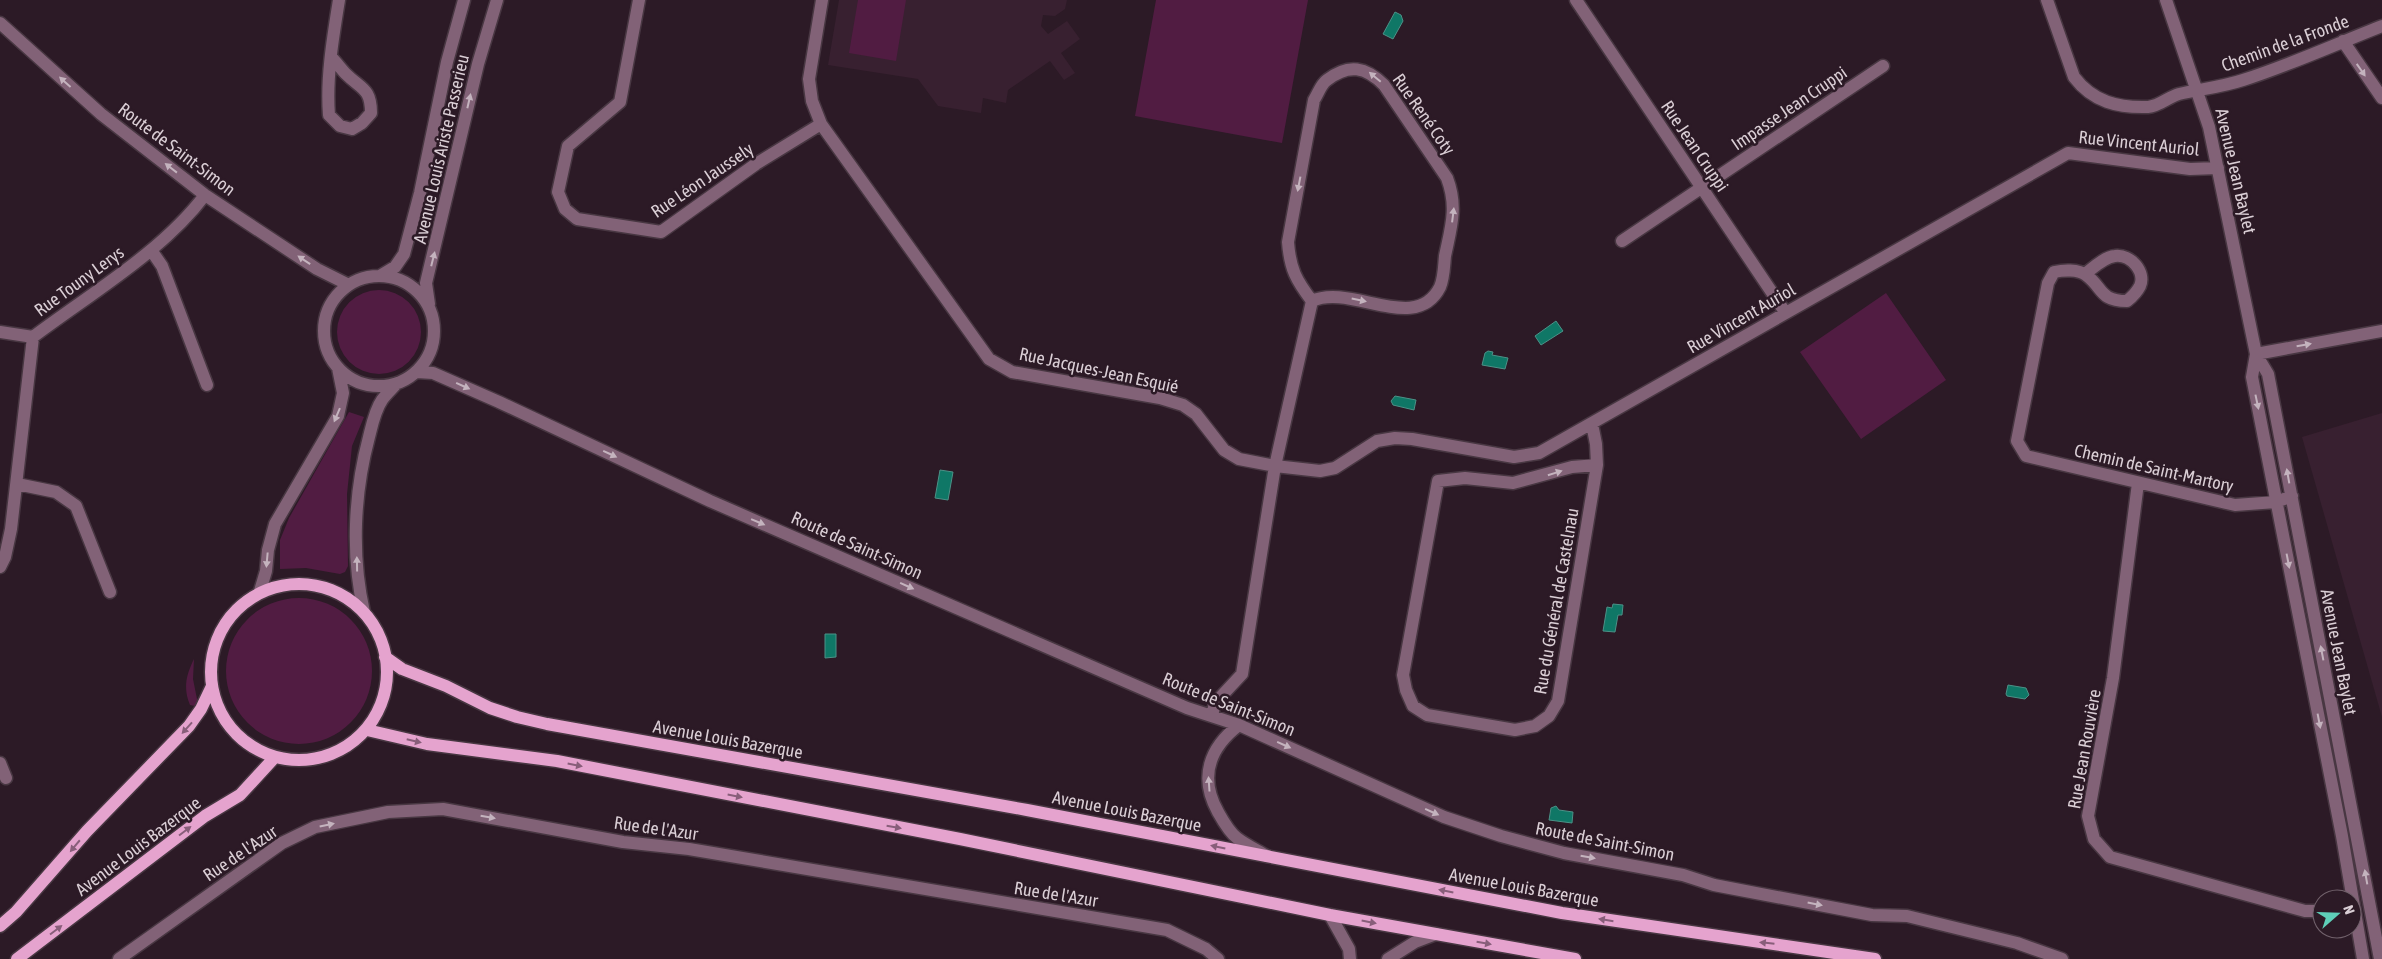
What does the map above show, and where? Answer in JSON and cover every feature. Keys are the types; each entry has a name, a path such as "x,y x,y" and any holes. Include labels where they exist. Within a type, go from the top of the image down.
{"main road":[{"path":"298,584 317,586 350,599 364,612 374,626 386,657 386,680 382,702 367,730 342,749 324,757 301,760 276,757 256,748 238,736 224,719 212,686 212,651 217,638 229,618 243,603 260,591 298,584"},
{"name":"Avenue Louis Bazerque","path":"386,657 402,669 446,686 490,708 516,717 1028,810 1562,913 1874,959"},
{"name":"Avenue Louis Bazerque","path":"0,926 28,899 87,831 189,726 201,709 212,686"},
{"path":"367,730 427,744 557,761 960,839 1330,915 1575,959"},
{"name":"Avenue Louis Bazerque","path":"17,959 206,816 240,795 276,757"}],"street":[{"path":"332,58 346,75 362,86 372,98 372,112 362,123 352,129 340,126 329,115 328,101 332,58 339,0"},
{"name":"Avenue Louis Ariste Passerieu","path":"380,276 395,268 404,254 420,193 447,62 464,0"},
{"name":"Avenue Louis Ariste Passerieu","path":"430,307 426,283 478,64 497,0"},
{"name":"Rue Léon Jaussely","path":"639,0 620,102 568,146 558,192 565,209 577,219 661,232 756,164 821,124"},
{"name":"Rue Jacques-Jean Esquié","path":"822,0 809,79 812,101 821,124 989,359 1012,372 1160,398 1184,405 1196,414 1212,436 1227,452 1239,459 1275,466"},
{"name":"Rue Jean Cruppi","path":"1576,0 1785,312"},
{"path":"2047,0 2074,77 2091,96 2107,104 2150,107 2162,104 2177,94 2198,91"},
{"name":"Avenue Jean Baylet","path":"2166,0 2198,91 2218,168 2256,354 2268,374 2380,959"},
{"name":"Route de Saint-Simon","path":"0,23 101,114 205,195 317,269 347,284"},
{"name":"Chemin de la Fronde","path":"2198,91 2242,80 2382,26"},
{"path":"2343,41 2360,69 2382,98"},
{"name":"Impasse Jean Cruppi","path":"1622,240 1884,66"},
{"name":"Rue René Coty","path":"1356,68 1371,72 1384,85 1447,178 1453,194 1454,212 1440,286 1432,297 1421,305 1403,310 1344,297 1323,296 1312,301 1299,283 1289,262 1288,242 1314,100 1326,81 1340,73 1356,68"},
{"name":"Rue Vincent Auriol","path":"1275,466 1316,471 1335,468 1376,441 1395,438 1412,438 1514,457 1539,453 2068,153 2190,169 2218,168"},
{"name":"Rue Touny Lerys","path":"0,567 6,557 17,484 33,337 151,250 190,215 205,195"},
{"path":"151,250 162,266 207,385"},
{"name":"Chemin de Saint-Martory","path":"2085,274 2064,270 2054,272 2048,283 2017,442 2026,456 2235,505 2276,502 2292,496"},
{"path":"364,612 357,584 358,498 362,463 372,424 381,402 397,383 417,372 431,352 435,329 430,307 422,295 411,285 398,278 366,276 347,284 327,309 323,332 327,351 338,368 347,376 372,386 397,383"},
{"path":"1212,716 1214,703 1242,674 1275,466 1312,301"},
{"path":"2256,354 2382,331"},
{"path":"0,332 33,337"},
{"name":"Avenue Jean Baylet","path":"2256,354 2252,377 2349,889"},
{"path":"260,591 275,524 338,416 343,392 338,368"},
{"name":"Route de Saint-Simon","path":"417,372 433,373 710,501 1187,708 1240,725 1444,817 1501,836 1564,853 1684,875 1714,886 1872,915 1907,916 2017,942 2062,959"},
{"name":"Rue du Général de Castelnau","path":"1592,424 1596,444 1597,466 1558,700 1549,716 1535,726 1516,730 1427,714 1413,706 1406,690 1403,675 1438,481 1465,478 1513,483 1572,467 1597,466"},
{"name":"Rue Jean Rouvière","path":"2138,483 2114,678 2088,816 2094,839 2110,857 2312,910"},
{"path":"17,484 56,492 76,506 110,592"},
{"path":"1240,725 1230,732 1214,752 1207,781 1210,798 1236,837 1270,858"},
{"path":"0,763 6,778"},
{"name":"Rue de l'Azur","path":"119,959 282,843 315,827 379,814 443,809 623,842 689,849 1167,930 1206,948 1218,959"},
{"path":"2362,907 2371,906"},
{"path":"1330,915 1349,948 1350,959"},
{"path":"1388,959 1415,942 1436,934"},
{"name":"Avenue Jean Baylet","path":"2359,939 2363,959"}],"shaded area":[{"path":"839,0 1067,0 1065,9 1055,16 1043,15 1041,26 1048,34 1067,21 1080,39 1061,53 1075,73 1064,80 1050,61 1008,90 1006,103 983,98 981,113 938,106 918,79 828,65"},
{"path":"858,0 906,0 896,61 849,53"},
{"path":"1156,0 1308,0 1282,143 1135,116"},
{"path":"1395,12 1401,15 1403,21 1393,39 1383,34"},
{"path":"379,290 395,293 409,302 418,316 421,332 418,348 409,362 395,371 379,374 363,371 349,362 340,348 337,332 340,316 349,302 363,293"},
{"path":"1886,293 1946,380 1861,439 1800,352"},
{"path":"1556,321 1563,331 1541,345 1535,336"},
{"path":"1488,351 1493,352 1492,355 1508,358 1505,369 1482,365 1485,353"},
{"path":"1395,396 1416,400 1414,410 1393,405 1391,401"},
{"path":"349,412 364,417 352,446 347,494 348,566 345,572 340,574 306,568 280,569 280,540 289,518"},
{"path":"2382,413 2382,717 2302,437"},
{"path":"940,470 953,472 948,500 935,498"},
{"path":"299,598 327,604 350,620 366,643 372,671 366,699 350,722 327,738 299,744 271,738 248,722 232,699 226,671 232,643 248,620 271,604"},
{"path":"1613,604 1623,605 1622,615 1618,615 1615,632 1603,631 1607,607 1612,608"},
{"path":"825,634 836,634 836,657 825,658"},
{"path":"194,659 193,679 198,704 195,706 190,705 186,687 187,676"},
{"path":"2008,685 2026,688 2029,695 2025,699 2007,696"},
{"path":"1556,806 1559,810 1573,812 1572,823 1549,820 1551,808"}]}
